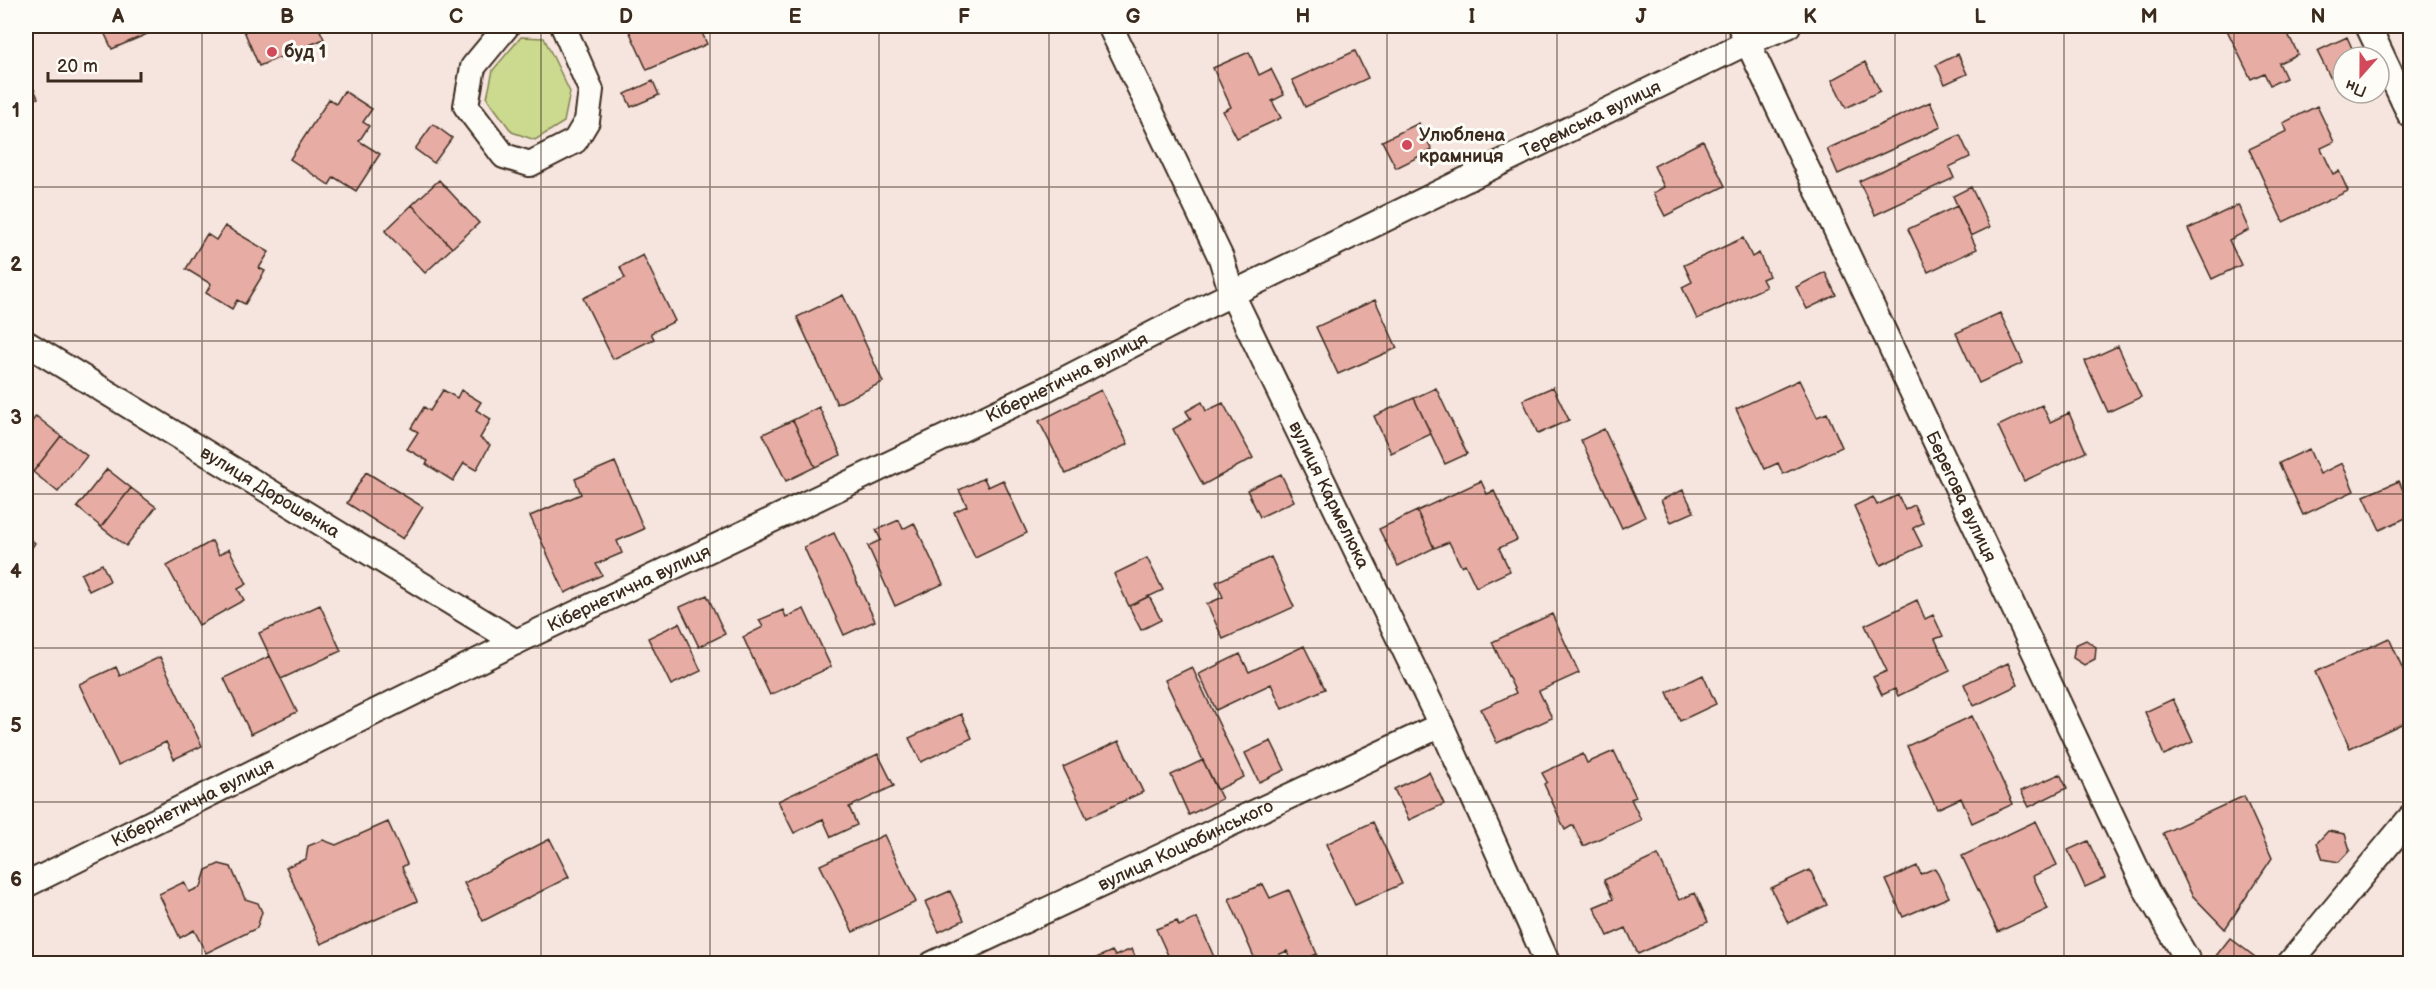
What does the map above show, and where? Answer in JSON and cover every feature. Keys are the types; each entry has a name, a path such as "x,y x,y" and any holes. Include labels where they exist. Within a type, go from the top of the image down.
{"street":[{"path":"507,26 473,67 466,106 504,156 530,164 575,141 587,121 591,90 563,26"},
{"name":"вулиця Кармелюка","path":"1110,26 1221,258 1233,294 1441,725 1548,963"},
{"name":"Теремська вулиця","path":"1233,294 1744,34 1788,26"},
{"path":"2368,26 2410,115"},
{"name":"Берегова вулиця","path":"1744,34 2147,891 2190,963"},
{"name":"Кібернетична вулиця","path":"26,885 516,642 1044,390 1233,294"},
{"name":"вулиця Дорошенка","path":"26,343 516,642"},
{"name":"вулиця Коцюбинського","path":"932,963 1441,725"},
{"path":"2289,963 2410,818"}],"green space":[{"path":"521,37 544,38 570,92 564,122 535,140 512,132 487,98 493,70"}],"building":[{"path":"101,26 166,26 112,49"},
{"name":"буд 1","path":"242,26 318,26 324,39 259,66"},
{"path":"627,26 699,26 707,44 647,70"},
{"path":"1179,26 1194,26 1181,31"},
{"path":"2225,26 2284,26 2298,54 2279,63 2286,78 2270,85 2264,73 2251,79"},
{"path":"2347,37 2351,45 2331,45 2330,77 2317,51"},
{"path":"1355,51 1368,78 1305,107 1292,80"},
{"path":"1249,52 1259,75 1271,69 1284,95 1272,101 1281,118 1237,138 1223,111 1231,107 1213,68"},
{"path":"1958,54 1967,74 1945,84 1936,65"},
{"path":"1865,62 1880,91 1846,108 1832,80"},
{"path":"26,72 38,98 26,104"},
{"path":"653,81 659,95 631,107 625,94"},
{"path":"344,91 372,109 363,122 369,126 359,141 380,154 356,191 334,177 329,185 290,159 329,99 336,104"},
{"path":"1930,102 1941,127 1838,174 1827,149"},
{"path":"2317,106 2334,142 2321,148 2333,174 2339,171 2348,191 2283,222 2249,149 2287,131 2283,123"},
{"name":"Улюблена крамниця","path":"1419,123 1432,150 1396,168 1382,141"},
{"path":"433,124 452,138 434,163 415,149"},
{"path":"1960,135 1970,157 1949,167 1954,178 1875,215 1859,181"},
{"path":"1703,141 1725,186 1665,216 1653,193 1664,187 1654,166"},
{"path":"439,180 479,223 452,248 412,205"},
{"path":"1971,187 1990,227 1971,236 1953,196"},
{"path":"412,205 452,248 425,273 385,231"},
{"path":"2238,205 2249,230 2229,240 2241,265 2212,279 2188,229"},
{"path":"1957,206 1977,249 1928,272 1908,229"},
{"path":"225,226 269,252 259,268 265,271 245,304 237,300 232,309 206,293 211,284 186,269 207,234 216,240"},
{"path":"1743,238 1752,257 1759,253 1769,276 1762,279 1766,287 1697,319 1682,287 1692,282 1684,265"},
{"path":"643,255 675,321 651,333 654,339 613,359 583,298 625,278 620,267"},
{"path":"1825,272 1836,295 1807,309 1796,287"},
{"path":"843,295 883,382 837,404 797,317"},
{"path":"1375,300 1397,348 1338,374 1316,327"},
{"path":"2000,313 2023,363 1979,383 1956,333"},
{"path":"2118,346 2141,397 2108,412 2085,361"},
{"path":"2410,365 2410,380 2404,368"},
{"path":"1799,380 1817,417 1827,413 1842,447 1783,474 1778,463 1765,469 1736,409"},
{"path":"1553,387 1569,420 1538,434 1523,400"},
{"path":"1436,388 1467,454 1445,464 1414,398"},
{"path":"443,390 457,398 461,390 481,402 476,410 491,419 480,438 490,445 476,470 464,463 453,481 426,464 428,461 407,449 418,432 411,428 424,407 430,411"},
{"path":"1101,390 1128,444 1066,474 1039,421"},
{"path":"1414,398 1431,434 1391,453 1374,416"},
{"path":"1202,402 1206,411 1223,403 1253,458 1203,485 1173,429 1191,419 1186,411"},
{"path":"2042,405 2050,422 2069,413 2086,452 2024,481 1998,426"},
{"path":"819,407 841,455 815,467 793,420"},
{"path":"36,416 61,436 33,472 26,466 26,430"},
{"path":"793,420 815,467 786,481 763,434"},
{"path":"1604,429 1645,517 1622,528 1581,440"},
{"path":"61,436 87,456 58,492 33,472"},
{"path":"2309,449 2320,474 2342,463 2354,491 2303,515 2279,463"},
{"path":"615,462 644,529 617,541 622,553 596,564 602,575 565,593 530,516 581,494 575,479"},
{"path":"107,469 131,488 101,527 77,507"},
{"path":"366,472 423,507 403,539 347,503"},
{"path":"1281,474 1294,501 1260,517 1247,490"},
{"path":"984,478 988,487 1003,480 1027,533 975,558 954,512 967,506 959,490"},
{"path":"1481,481 1487,494 1494,491 1517,540 1499,548 1510,571 1476,587 1465,564 1461,566 1449,542 1434,548 1417,511"},
{"path":"2399,481 2410,506 2410,516 2380,530 2364,496"},
{"path":"131,488 156,507 126,546 101,527"},
{"path":"1683,490 1694,512 1671,522 1661,500"},
{"path":"1898,495 1905,510 1914,505 1923,523 1913,528 1922,546 1881,565 1854,506 1873,497 1877,505"},
{"path":"1417,511 1434,548 1398,566 1379,529"},
{"path":"899,520 903,529 914,523 943,584 895,606 868,546 881,540 876,530"},
{"path":"834,533 875,621 844,635 804,547"},
{"path":"26,536 35,543 26,556"},
{"path":"212,541 219,555 229,549 247,584 238,589 244,600 199,625 167,566"},
{"path":"1271,557 1294,607 1223,639 1207,604 1223,597 1216,582"},
{"path":"1147,558 1163,590 1129,606 1114,574"},
{"path":"102,564 110,581 89,591 81,574"},
{"path":"707,595 725,634 699,647 680,607"},
{"path":"1149,596 1161,620 1141,630 1129,606"},
{"path":"1917,600 1925,619 1933,615 1943,636 1935,639 1950,671 1898,696 1895,689 1882,695 1873,677 1887,671 1865,625"},
{"path":"320,605 341,651 281,679 259,633"},
{"path":"804,609 831,667 770,695 743,637 763,627 759,620 783,610 786,617"},
{"path":"1552,614 1579,673 1539,691 1552,718 1497,743 1481,709 1516,693 1492,642"},
{"path":"679,623 701,671 671,685 648,638"},
{"path":"2389,638 2410,685 2410,720 2350,748 2315,672"},
{"path":"2086,640 2096,647 2095,659 2084,665 2073,658 2075,645"},
{"path":"1304,646 1325,689 1282,709 1271,684 1216,710 1199,674 1240,654 1249,672"},
{"path":"270,656 297,712 251,734 224,678"},
{"path":"160,657 202,746 174,759 166,742 118,765 79,684 116,667 120,676"},
{"path":"2008,663 2018,685 1974,706 1964,684"},
{"path":"1192,667 1244,777 1217,790 1165,680"},
{"path":"1703,675 1716,704 1680,721 1667,692"},
{"path":"2173,699 2193,742 2164,755 2145,712"},
{"path":"961,714 972,738 921,762 909,738"},
{"path":"1972,716 2013,804 1972,823 1961,798 1937,809 1907,746"},
{"path":"1119,741 1143,792 1087,818 1063,767"},
{"path":"1271,741 1285,770 1259,782 1245,753"},
{"path":"1614,751 1636,797 1631,799 1641,820 1583,846 1573,825 1565,830 1544,784 1547,782 1542,773 1583,754 1587,763"},
{"path":"878,754 894,786 849,807 857,825 831,837 823,819 794,833 778,801"},
{"path":"1203,760 1222,799 1189,815 1171,775"},
{"path":"1429,772 1444,804 1409,820 1394,789"},
{"path":"2060,774 2067,788 2029,807 2021,791"},
{"path":"2244,796 2272,858 2225,929 2192,895 2163,833"},
{"path":"2036,821 2057,865 2033,876 2048,909 1998,932 1962,856"},
{"path":"388,822 407,864 402,867 417,901 321,944 286,867 306,859 308,846 323,840 336,845"},
{"path":"1373,822 1402,884 1355,905 1326,844"},
{"path":"2328,831 2345,834 2350,850 2339,862 2323,859 2317,843"},
{"path":"884,835 916,902 853,932 820,865"},
{"path":"550,839 569,877 483,921 464,883"},
{"path":"2088,841 2105,878 2085,887 2068,850"},
{"path":"1658,855 1679,900 1695,893 1708,922 1638,954 1626,928 1608,936 1594,907 1613,899 1604,880"},
{"path":"219,864 231,867 245,899 258,903 262,912 257,928 206,953 194,930 180,938 159,894 184,882 189,892 201,887 206,870"},
{"path":"1917,866 1921,874 1935,868 1949,897 1903,917 1886,880"},
{"path":"1810,870 1827,905 1788,923 1771,888"},
{"path":"1263,884 1270,898 1289,890 1317,954 1293,964 1287,951 1257,964 1229,899"},
{"path":"950,891 964,920 939,932 925,902"},
{"path":"1197,918 1217,964 1172,964 1156,929 1177,921 1179,926"},
{"path":"2230,938 2259,960 2257,964 2215,964 2212,961"},
{"path":"1132,949 1138,964 1093,964 1092,960 1112,951 1115,956"},
{"path":"1420,957 1423,964 1406,964"}],"place":[{"name":"буд 1","path":"272,52"},
{"name":"Улюблена крамниця","path":"1407,145"}]}
